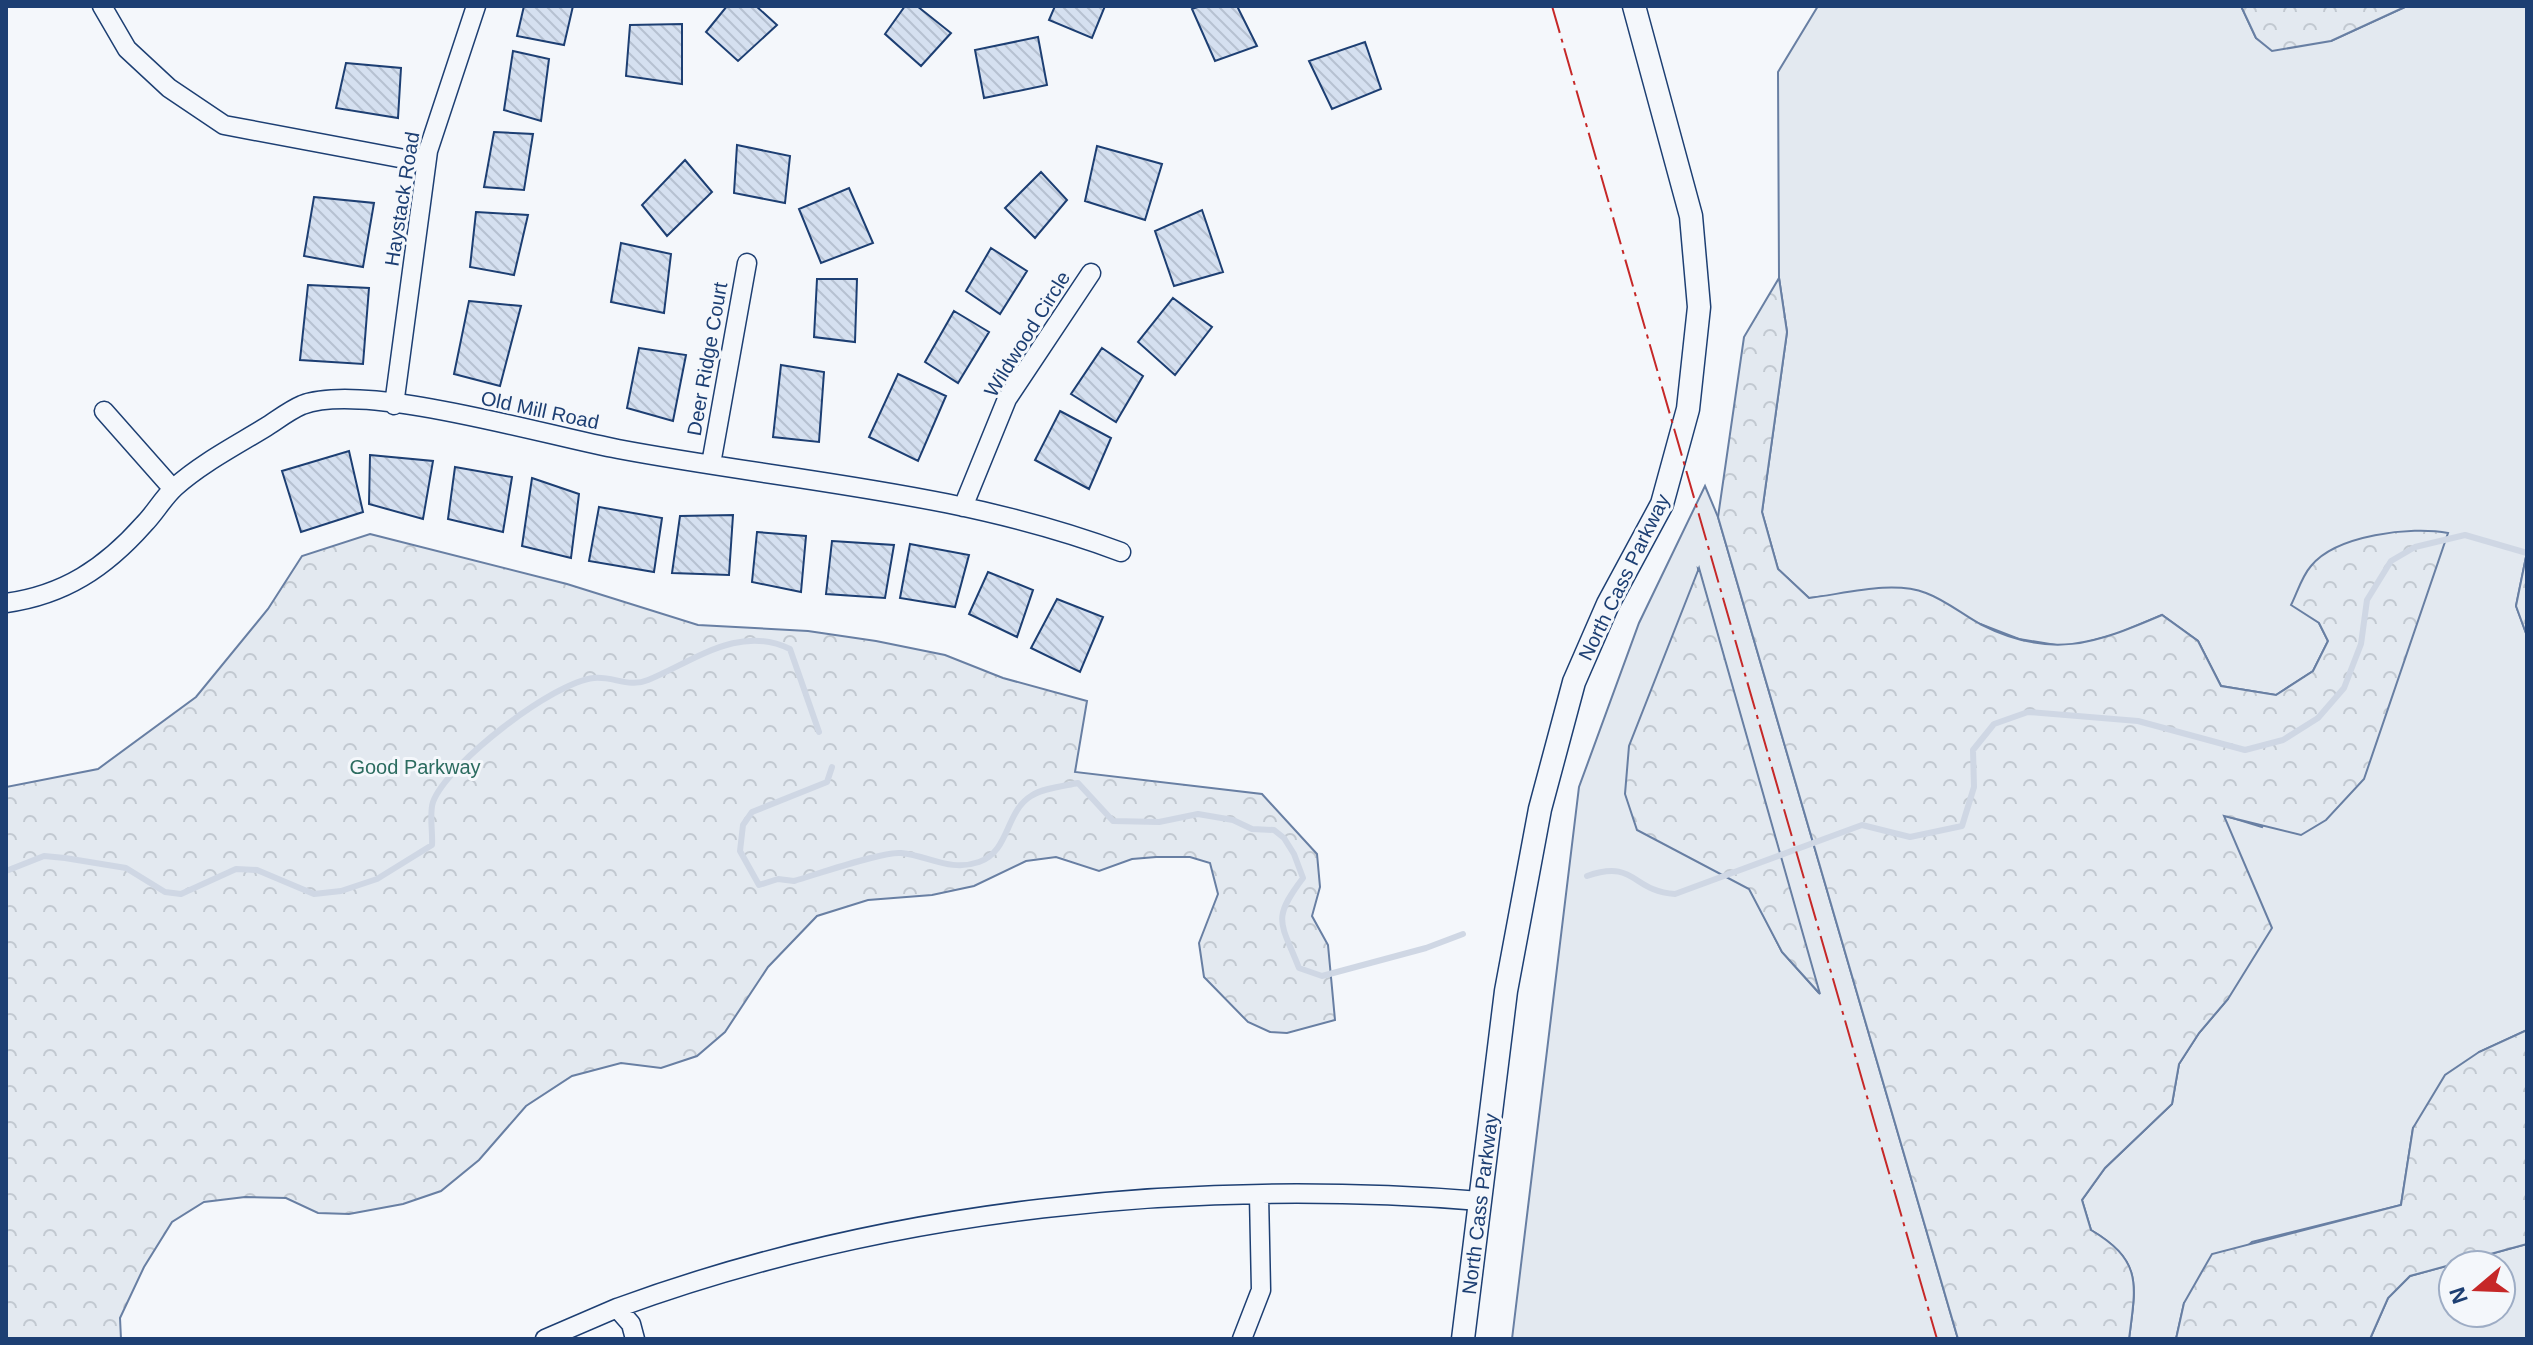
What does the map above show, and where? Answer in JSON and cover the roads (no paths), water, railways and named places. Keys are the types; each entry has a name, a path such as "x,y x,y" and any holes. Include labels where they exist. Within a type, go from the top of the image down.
{"street":[{"path":"102,6 127,49 169,88 224,125 426,163"},
{"name":"Haystack Road","path":"394,405 426,163 476,6"},
{"name":"North Cass Parkway","path":"1463,1339 1506,991 1540,809 1574,682 1608,604 1662,504 1688,409 1699,307 1691,216 1634,6"},
{"name":"Deer Ridge Court","path":"711,464 747,263"},
{"name":"Wildwood Circle","path":"963,507 1007,399 1091,273"},
{"name":"Old Mill Road","path":"6,603 31,600 73,585 92,572 127,544 173,489 227,449 303,405 357,399 963,507 1062,530 1121,552"},
{"path":"104,411 173,489"},
{"path":"1242,1339 1261,1290 1259,1195"},
{"path":"545,1339 681,1285 808,1252 970,1218 1124,1200 1259,1195 1480,1201"},
{"path":"617,1308 631,1324 635,1339"}],"waterway":[{"path":"1587,876 1615,871 1625,873 1650,888 1675,894 1862,825 1910,837 1962,826 1974,787 1973,750 1994,724 2028,712 2138,721 2245,750 2283,740 2318,718 2344,688 2361,644 2367,600 2391,561 2415,547 2465,535 2527,553"},
{"path":"6,871 44,856 126,868 165,892 181,894 236,869 257,870 314,894 341,891 377,879 432,845 432,807 442,786 479,747 529,709 576,683 594,678 641,682 735,643 771,642 790,649 819,732"},
{"path":"832,767 827,782 752,812 743,825 740,851 759,885 778,879 794,881 892,853 949,864 979,862 997,849 1016,812 1031,796 1047,789 1078,783 1113,821 1159,822 1198,814 1233,820 1252,829 1274,830 1284,838 1303,878 1286,903 1282,922 1299,968 1322,976 1426,948 1463,934"}],"park label":[{"name":"Good Parkway","path":"415,767"}]}
